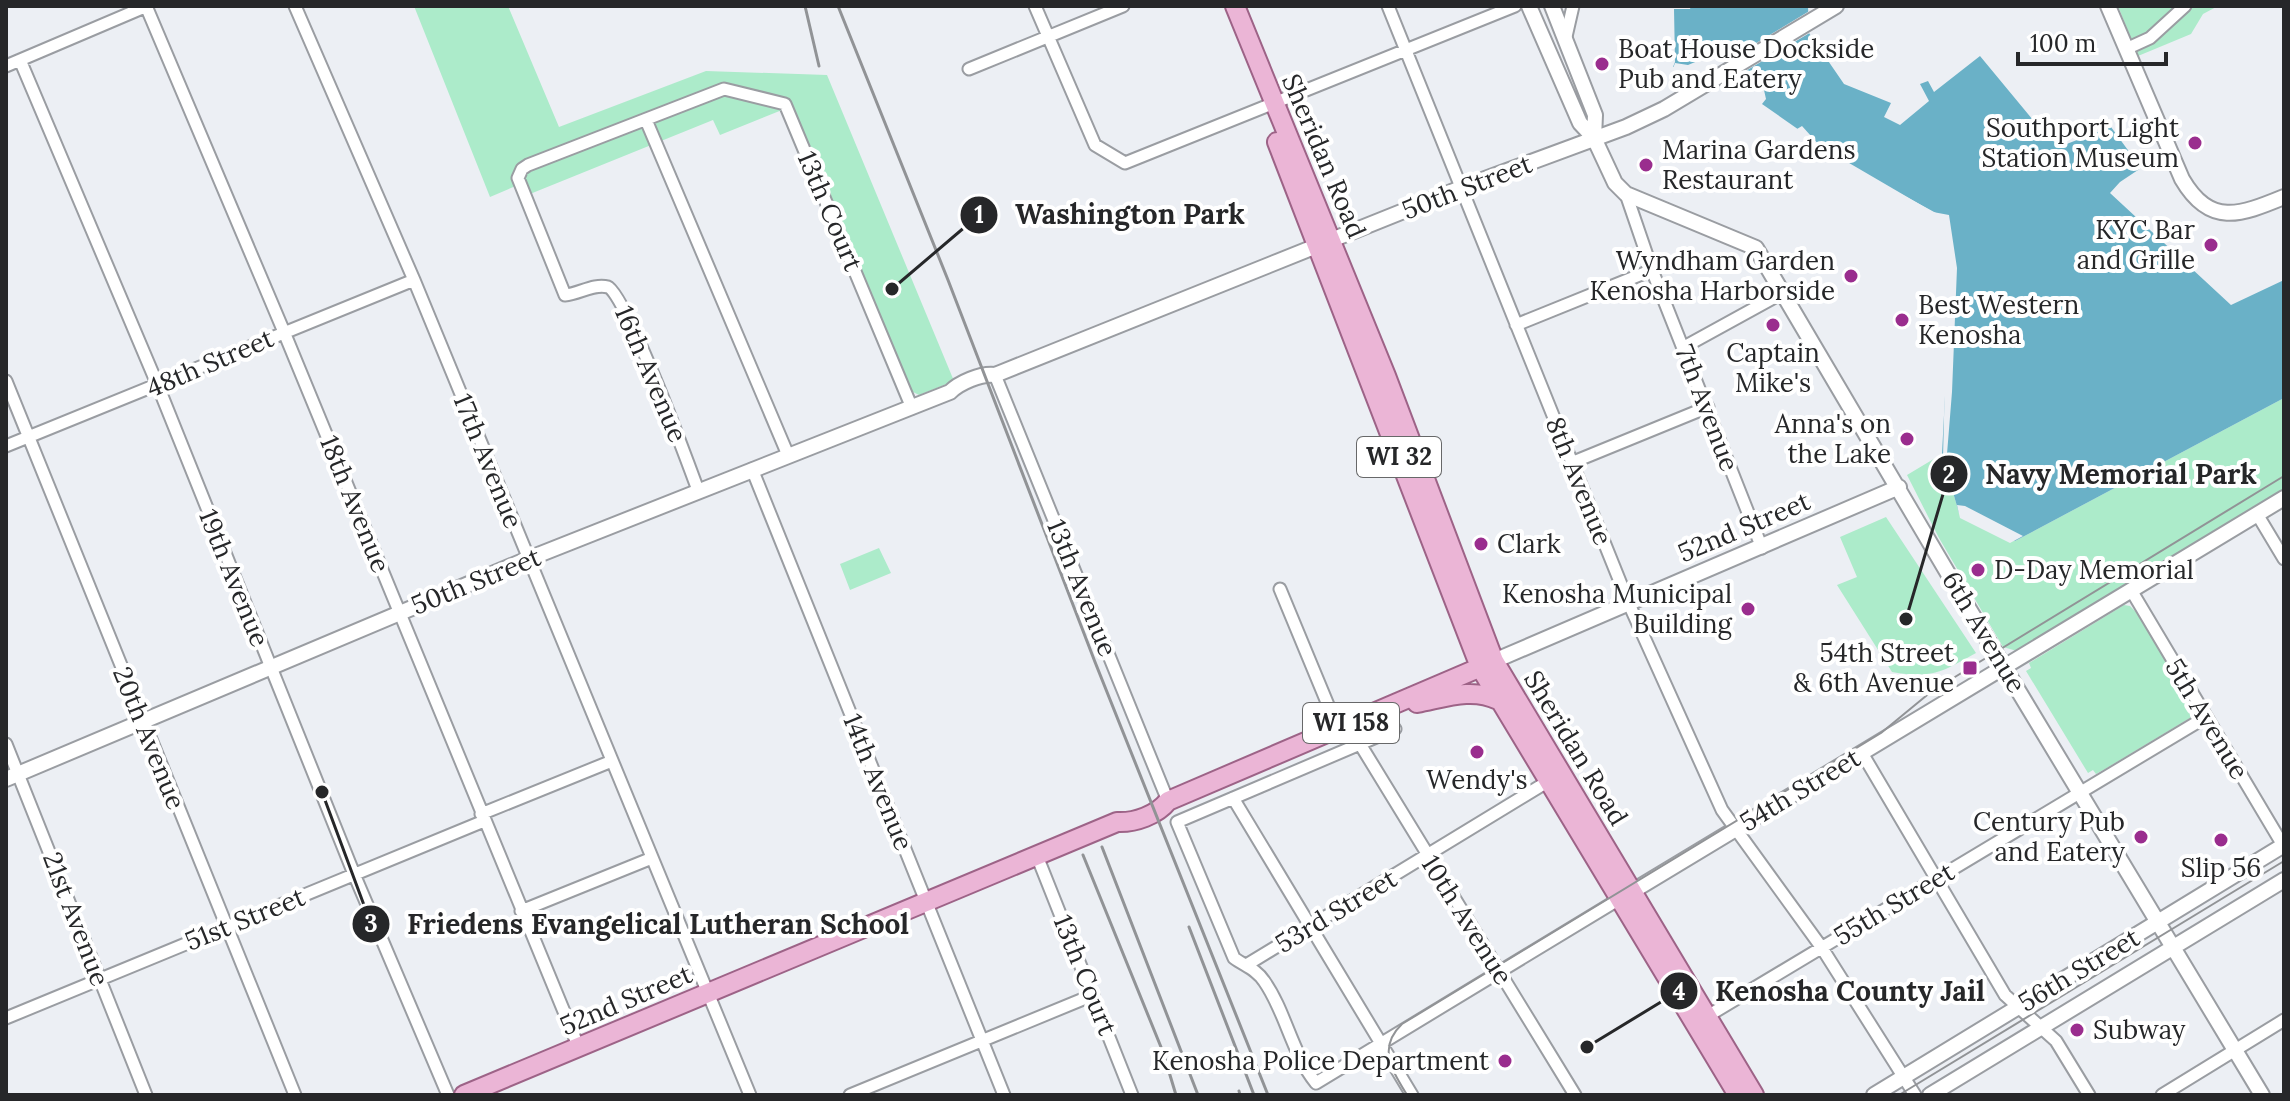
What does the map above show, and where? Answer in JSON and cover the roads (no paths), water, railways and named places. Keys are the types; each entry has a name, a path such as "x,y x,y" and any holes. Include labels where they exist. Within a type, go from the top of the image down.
{"main road":[{"name":"Sheridan Road","path":"1222,6 1325,243 1487,664 1498,700 1547,782 1626,895 1754,1095"},
{"name":"Sheridan Road","path":"1235,6 1268,107"},
{"name":"Sheridan Road","path":"1487,664 1626,895 1738,1095"},
{"name":"52nd Street","path":"469,1094 1117,822 1124,812 1157,799 1168,801 1487,664"},
{"path":"1382,710 1471,693 1483,693 1498,700"}],"street":[{"path":"6,66 146,6"},
{"name":"18th Avenue","path":"146,6 579,1048"},
{"name":"17th Avenue","path":"295,6 414,280 750,1095"},
{"path":"1035,6 1095,145 1125,163 1515,6"},
{"path":"969,69 1123,6"},
{"name":"8th Avenue","path":"1388,6 1629,604 1722,810 1822,948 1915,1095"},
{"name":"7th Avenue","path":"1529,6 1580,123 1594,138 1615,183 1626,194 1652,270 1762,548"},
{"name":"7th Avenue","path":"1552,6 1595,115 1594,138"},
{"path":"1565,41 1573,6"},
{"name":"50th Street","path":"12,777 399,612 698,490 950,392 959,394 991,381 995,375 1651,115 1836,6"},
{"path":"2108,6 2190,194 2204,208 2232,214 2253,210 2284,197"},
{"path":"2126,49 2150,38 2185,6"},
{"name":"19th Avenue","path":"20,60 158,386 269,667 448,1095"},
{"name":"13th Court","path":"646,120 724,89 785,104 912,408"},
{"path":"646,120 788,455"},
{"name":"16th Avenue","path":"646,120 528,165 518,178 565,295 598,286 610,287 616,292 634,329 698,490"},
{"name":"6th Avenue","path":"1626,194 1756,248 2262,1095"},
{"path":"1516,325 1652,270"},
{"name":"48th Street","path":"6,446 414,280"},
{"path":"1684,347 1784,292"},
{"name":"13th Avenue","path":"995,375 1168,801"},
{"name":"20th Avenue","path":"6,381 295,1095"},
{"path":"1571,463 1708,407"},
{"name":"14th Avenue","path":"752,469 1004,1095"},
{"name":"52nd Street","path":"1487,664 1899,487"},
{"name":"54th Street","path":"1248,964 1263,980 1303,1066 1316,1083 2284,498"},
{"path":"2257,514 2284,559"},
{"path":"1280,589 1338,729"},
{"name":"5th Avenue","path":"2131,590 2284,846"},
{"name":"55th Street","path":"1706,1017 2206,717"},
{"path":"1248,964 1234,958 1177,822 1395,729"},
{"name":"21st Avenue","path":"6,744 12,777 146,1095"},
{"name":"10th Avenue","path":"1360,744 1575,1095"},
{"path":"1862,753 2005,995 2056,1041 2089,1095"},
{"name":"51st Street","path":"6,1018 354,874 612,761"},
{"name":"53rd Street","path":"1248,964 1547,782"},
{"path":"1233,798 1412,1095"},
{"name":"56th Street","path":"1874,1095 2284,846"},
{"name":"13th Court","path":"1037,856 1132,1095"},
{"path":"521,911 652,858"},
{"name":"56th Street","path":"1930,1095 2284,880"},
{"path":"850,1095 1093,995"},
{"path":"2162,1095 2284,1020"}],"water":[{"path":"1691,6 1808,6 1809,33 1844,84 1891,103 1884,117 1900,125 1929,101 1920,84 1928,81 1934,92 1980,56 2038,126 2045,123 2054,142 2060,140 2064,145 2111,127 2141,168 2110,193 2231,305 2284,280 2284,398 2015,541 1959,513 1942,454 1952,260 1947,219 1820,150 1802,132 1762,104 1762,100 1720,63 1673,67 1674,9 1690,9"}],"tram line":[{"path":"1407,1095 1392,1068 1389,1050 1394,1033 1402,1024 1881,733 1932,691 2284,476"},
{"path":"1899,1095 2284,861"}],"railway":[{"path":"805,6 819,66"},
{"path":"838,6 1268,1095"},
{"path":"1102,847 1198,1095"},
{"path":"1083,855 1163,1052 1176,1095"},
{"path":"1189,927 1254,1095"},
{"path":"1239,1091 1240,1095"}],"place":[{"name":"Boat House Dockside Pub and Eatery","path":"1602,64"},
{"name":"Southport Light Station Museum","path":"2195,143"},
{"name":"Marina Gardens Restaurant","path":"1646,165"},
{"name":"KYC Bar and Grille","path":"2211,245"},
{"name":"Wyndham Garden Kenosha Harborside","path":"1851,276"},
{"name":"Washington Park","path":"892,289"},
{"name":"Best Western Kenosha","path":"1902,320"},
{"name":"Captain Mike's","path":"1773,325"},
{"name":"Anna's on the Lake","path":"1907,439"},
{"name":"Clark","path":"1481,544"},
{"name":"D-Day Memorial","path":"1978,570"},
{"name":"Kenosha Municipal Building","path":"1748,609"},
{"name":"Navy Memorial Park","path":"1906,619"},
{"name":"54th Street & 6th Avenue","path":"1970,668"},
{"name":"Wendy's","path":"1477,752"},
{"name":"Friedens Evangelical Lutheran School","path":"322,792"},
{"name":"Century Pub and Eatery","path":"2141,837"},
{"name":"Slip 56","path":"2221,840"},
{"name":"Subway","path":"2077,1030"},
{"name":"Kenosha County Jail","path":"1587,1047"},
{"name":"Kenosha Police Department","path":"1505,1061"}]}
